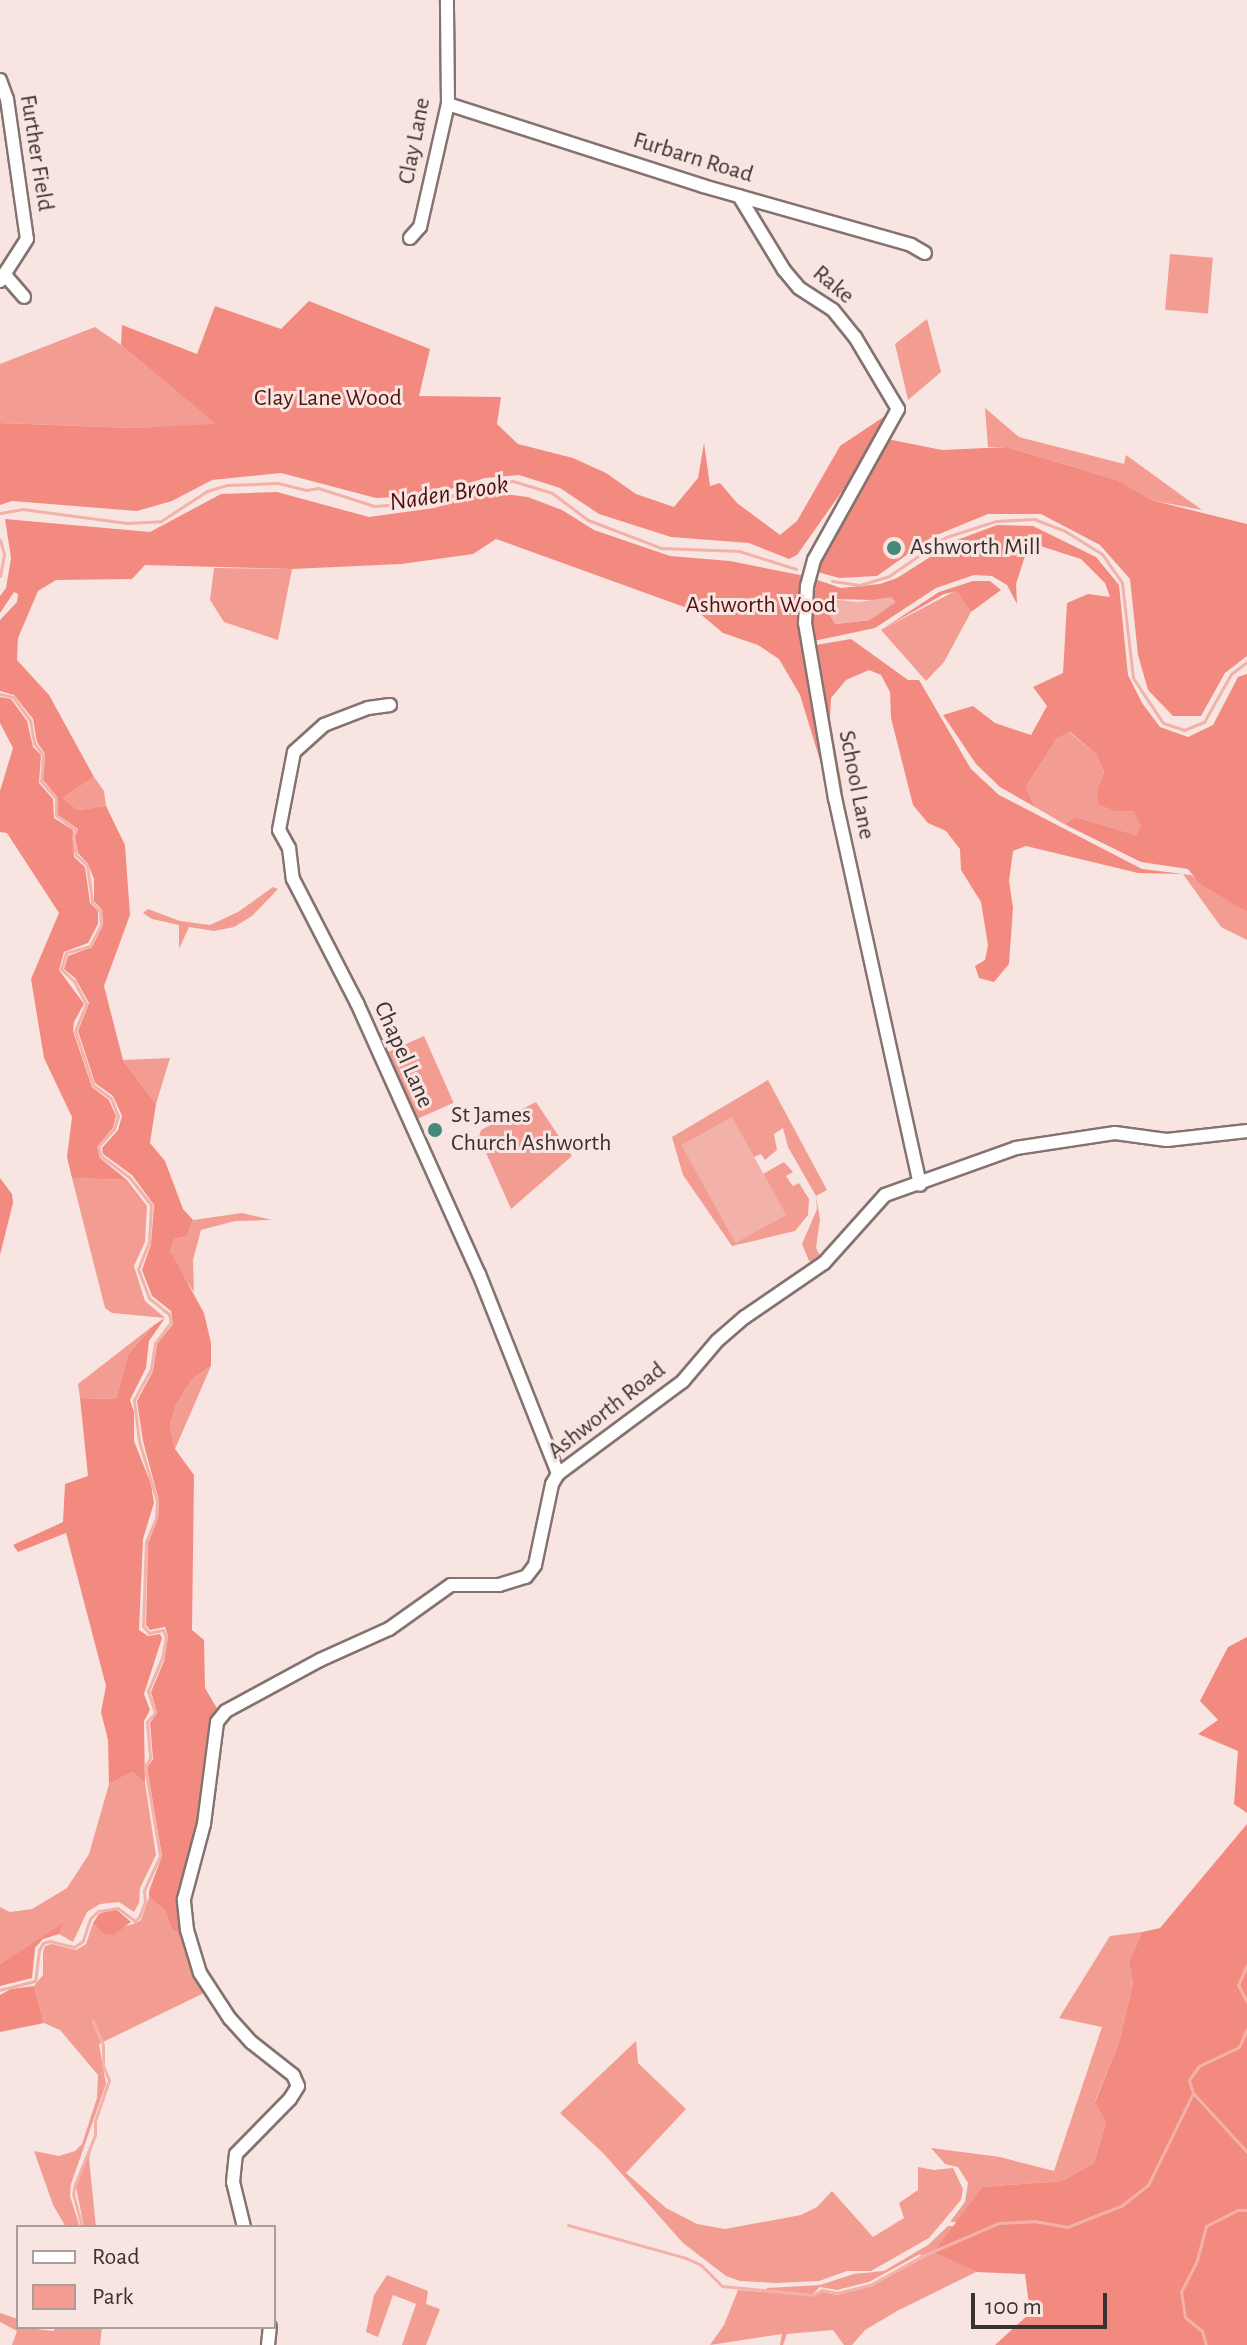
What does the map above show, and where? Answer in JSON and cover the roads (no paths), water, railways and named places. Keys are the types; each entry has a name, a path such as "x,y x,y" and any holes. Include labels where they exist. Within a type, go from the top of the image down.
{"street":[{"name":"Clay Lane","path":"410,238 420,227 448,104 447,0"},
{"name":"Further Field","path":"0,82 7,99 27,239 2,278"},
{"name":"Furbarn Road","path":"448,104 739,196 911,245 925,253"},
{"name":"Rake","path":"739,196 784,270 799,288 833,310 855,337 898,409"},
{"path":"2,278 24,297"},
{"name":"School Lane","path":"898,409 814,560 807,586 805,623 835,798 920,1185"},
{"name":"Chapel Lane","path":"390,705 368,708 324,725 294,752 279,830 289,848 293,879 357,1003 479,1274 558,1474"},
{"name":"Ashworth Road","path":"244,2225 233,2182 236,2154 290,2099 298,2086 293,2075 251,2042 230,2019 200,1973 187,1930 184,1899 204,1824 217,1722 226,1711 252,1695 389,1629 451,1585 499,1585 526,1577 535,1565 552,1484 558,1474 683,1381 717,1341 745,1317 824,1263 877,1200 1016,1148 1115,1133 1167,1140 1247,1131"}],"waterway":[{"name":"Naden Brook","path":"0,513 22,509 127,523 161,521 207,491 227,485 278,483 306,490 318,488 374,506 435,502 485,484 513,481 552,493 588,520 661,548 739,551 796,569"},
{"name":"Naden Brook","path":"832,581 860,585 889,576 946,537 996,521 1034,519 1065,531 1102,554 1122,583 1133,678 1163,723 1184,730 1204,722 1231,674 1247,662"},
{"path":"0,540 4,554 0,576"},
{"path":"0,694 13,697 30,720 34,743 43,755 41,781 56,798 56,815 76,830 73,837 76,855 87,865 92,902 100,911 101,925 90,946 66,953 61,969 74,981 86,1004 75,1031 93,1085 111,1098 118,1116 114,1129 98,1147 101,1156 130,1178 151,1205 149,1242 138,1269 149,1298 169,1314 171,1322 155,1343 151,1369 134,1400 139,1441 157,1501 156,1518 146,1542 143,1626 149,1633 163,1630 166,1638 162,1658 148,1691 155,1713 147,1722 150,1758 145,1767 160,1856 144,1890 145,1902 135,1921 118,1908 98,1911 90,1919 83,1941 74,1947 50,1941 43,1943 39,1950 35,1981 0,1990"},
{"path":"1247,1965 1238,1985 1247,2002"},
{"path":"81,2225 73,2194 95,2135 95,2121 109,2080 103,2066 103,2045 93,2021"},
{"path":"1247,2029 1239,2047 1199,2066 1189,2080 1193,2093 1247,2152"},
{"path":"568,2225 686,2258 701,2265 722,2286 813,2295 822,2290 837,2293 870,2285 920,2257 999,2223 1034,2221 1067,2227 1121,2206 1148,2185 1193,2093"},
{"path":"1206,2345 1202,2331 1185,2317 1181,2292 1197,2260 1206,2226 1237,2210 1247,2210"}],"place":[{"name":"Ashworth Mill","path":"894,548"},
{"name":"St James Church Ashworth","path":"435,1130"}],"park label":[{"name":"Clay Lane Wood","path":"328,399"},
{"name":"Ashworth Wood","path":"761,606"}]}
